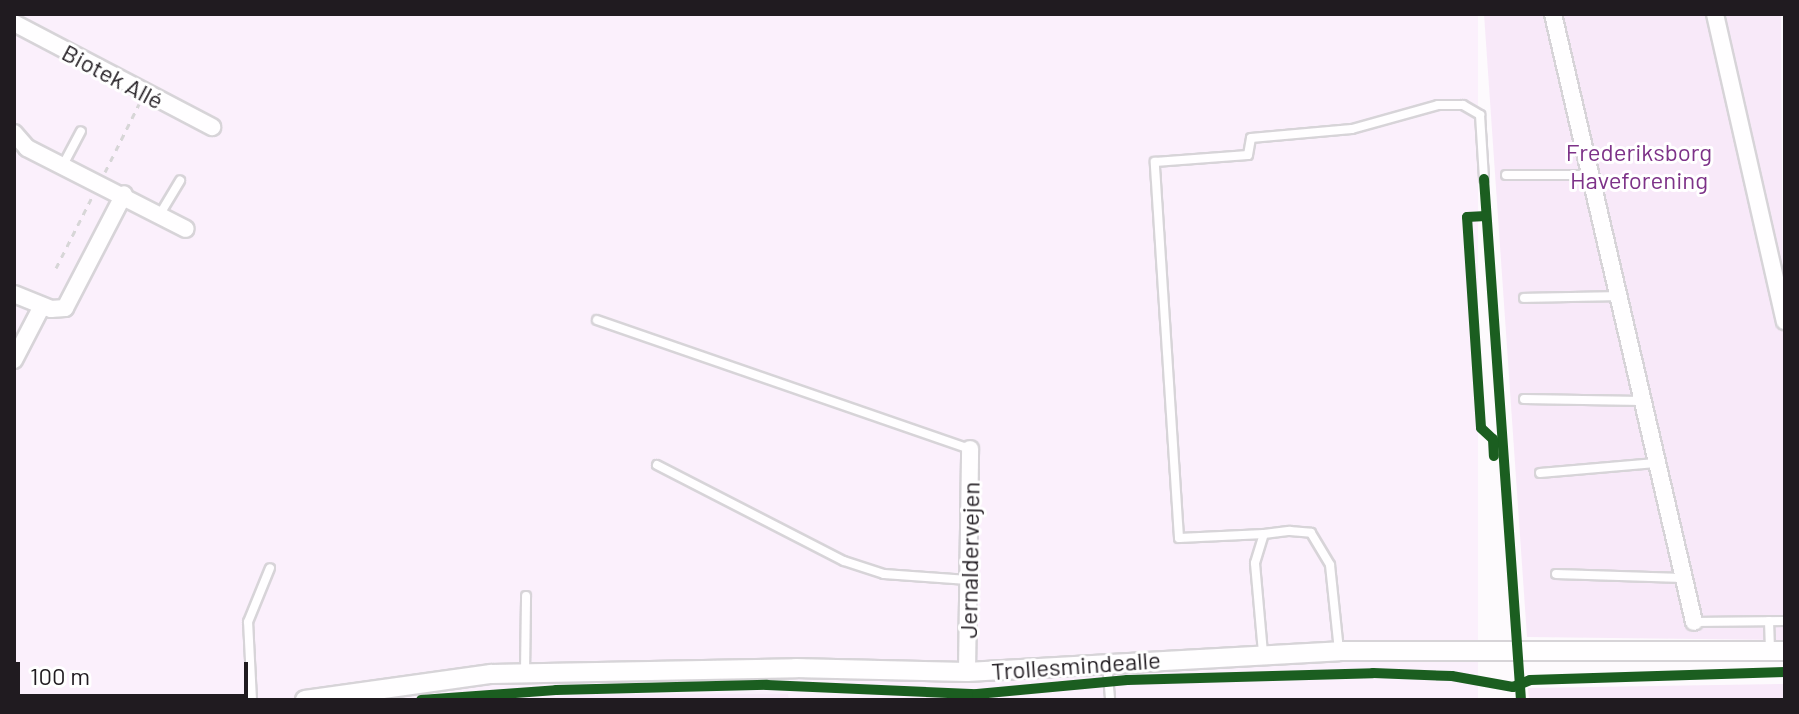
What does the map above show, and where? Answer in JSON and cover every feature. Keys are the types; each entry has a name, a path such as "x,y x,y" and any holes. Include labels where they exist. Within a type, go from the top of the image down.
{"street":[{"path":"1553,14 1694,622"},
{"path":"1715,14 1785,321"},
{"name":"Biotek Allé","path":"14,23 212,127"},
{"path":"14,133 27,148 124,194 186,229"},
{"path":"14,294 60,310 68,305 124,194"},
{"path":"14,360 42,306"},
{"name":"Jernaldervejen","path":"967,672 970,449"},
{"name":"Trollesmindealle","path":"305,700 525,673 796,668 967,672 1339,651 1778,651"}],"lane":[{"path":"1339,651 1330,565 1320,543 1311,533 1179,538 1155,162 1248,155 1251,138 1352,129 1438,105 1463,105 1480,115 1484,179"},
{"path":"63,165 81,131"},
{"path":"1506,175 1590,175"},
{"path":"160,214 180,181"},
{"path":"1524,298 1618,296"},
{"path":"597,320 970,449"},
{"path":"1524,399 1642,401"},
{"path":"1540,473 1656,463"},
{"path":"657,465 844,561 884,574 968,580"},
{"path":"1263,653 1255,563 1264,534"},
{"path":"252,700 248,622 270,568"},
{"path":"1556,574 1684,578"},
{"path":"525,673 526,596"},
{"path":"1769,621 1778,651"},
{"path":"1694,622 1785,621"},
{"path":"1107,663 1110,700"}],"shaded area":[{"path":"14,14 1478,14 1478,700 14,700"}],"green space":[{"name":"Frederiksborg Haveforening","path":"1484,14 1781,14 1785,640 1527,637"},
{"path":"1785,684 1785,700 1529,700 1528,688"},
{"path":"593,694 788,694 789,700 517,700"}],"cycle path":[{"path":"1484,179 1521,700"},
{"path":"1486,216 1467,217 1481,428 1493,439 1494,456"},
{"path":"421,700 556,690 767,685 977,694 1127,680 1373,673 1452,676 1513,687 1530,680 1785,672"}]}
